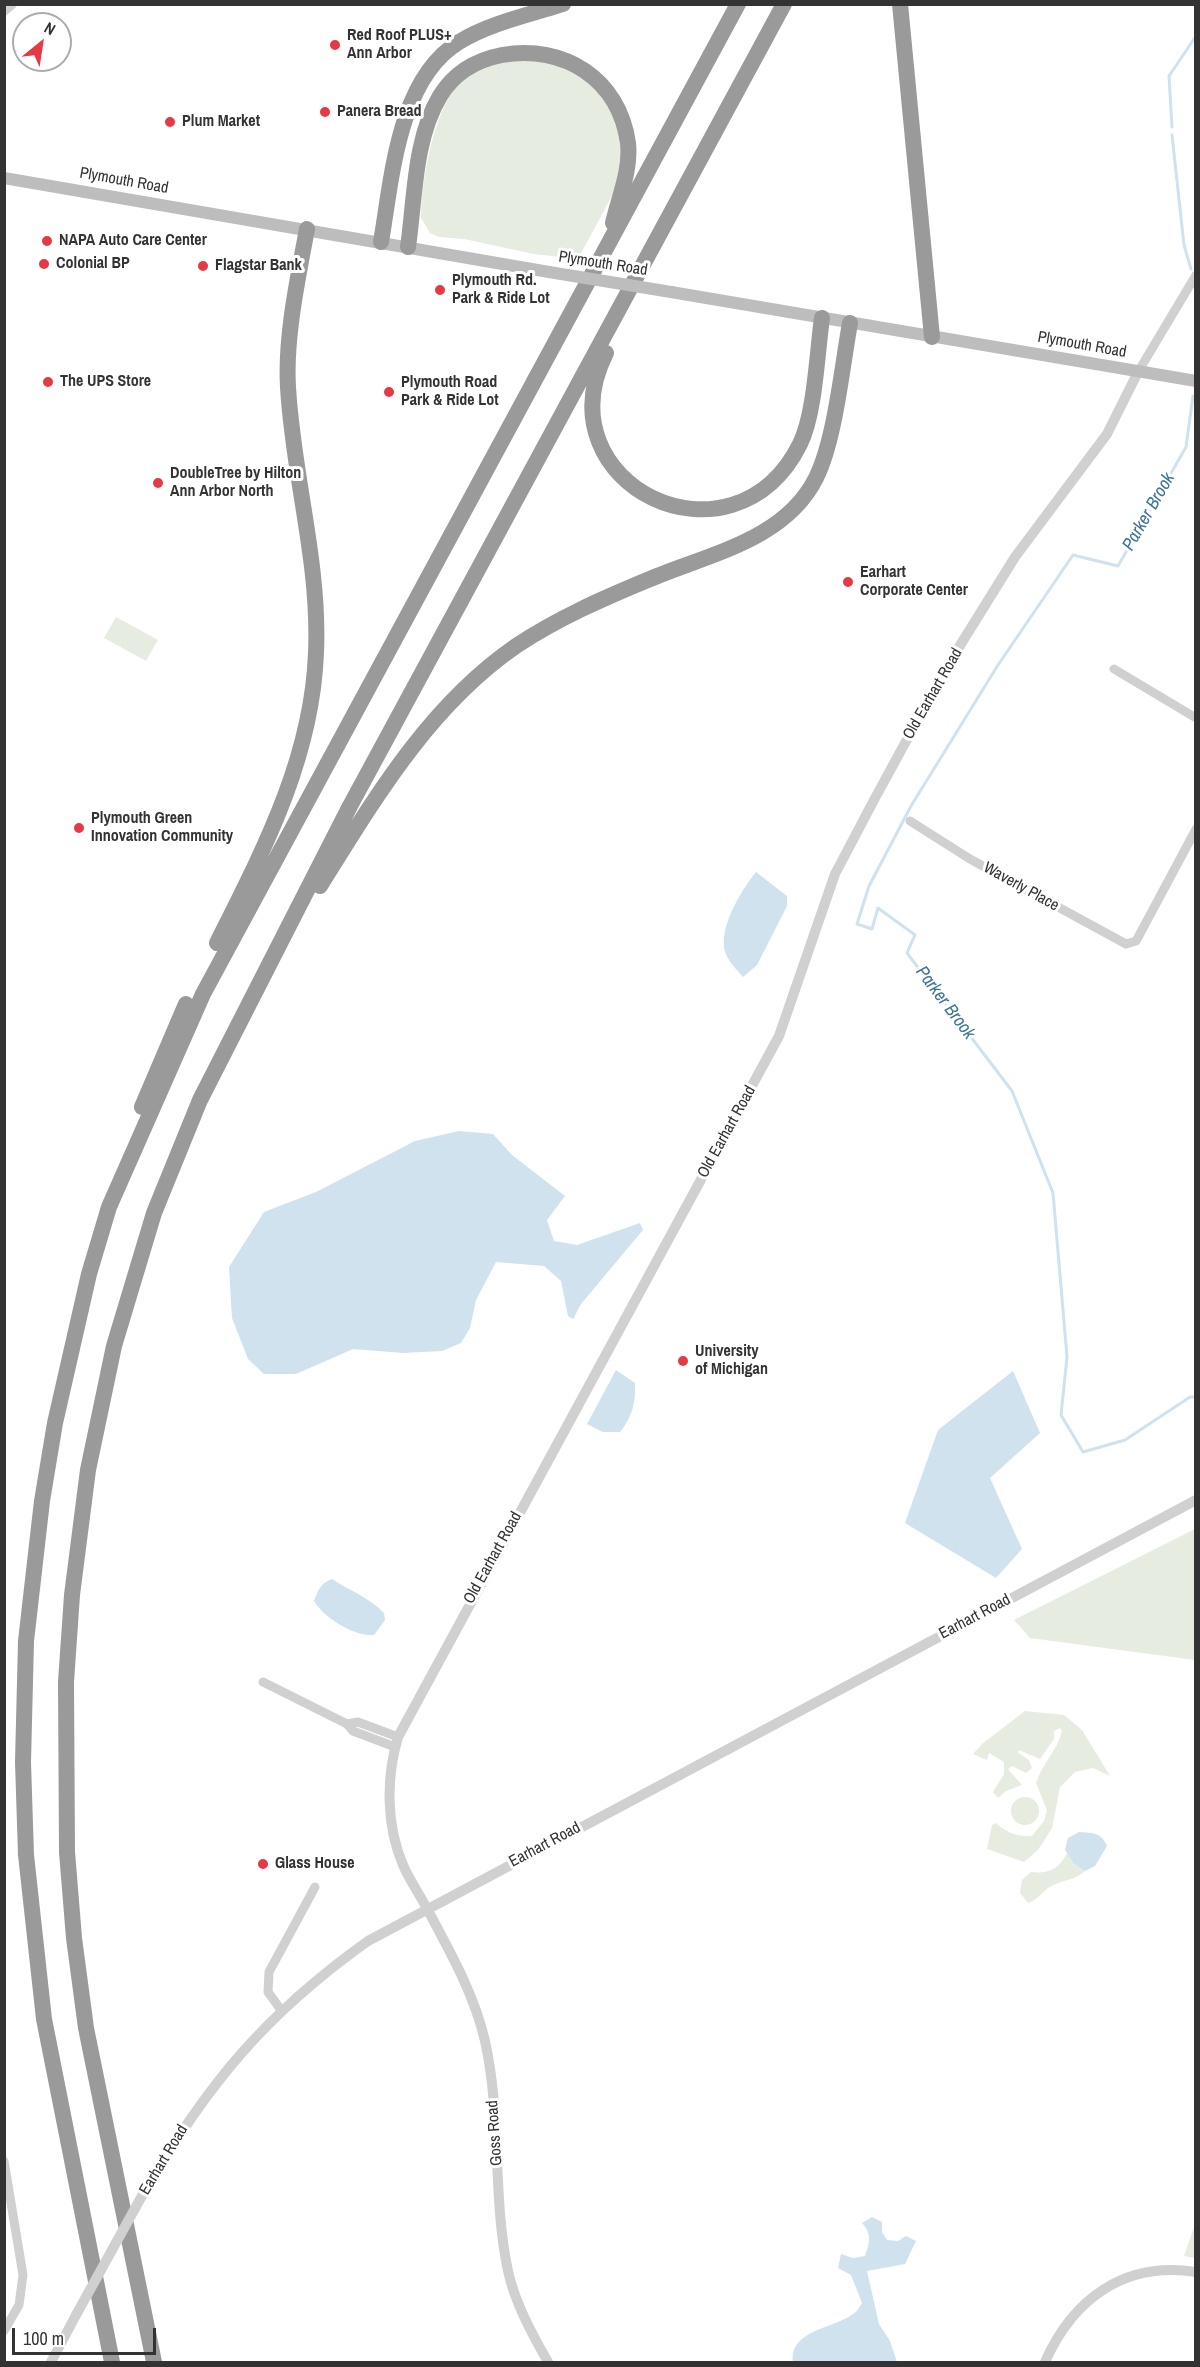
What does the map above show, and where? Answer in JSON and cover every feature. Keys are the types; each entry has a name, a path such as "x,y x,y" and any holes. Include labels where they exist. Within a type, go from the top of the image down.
{"highway":[{"path":"381,242 404,121 417,91 434,63 459,42 496,26 563,4"},
{"path":"109,1207 213,975 738,4"},
{"path":"154,2362 86,2028 74,1938 67,1852 65,1758 72,1595 82,1512 96,1429 114,1346 140,1255 200,1100 254,991 350,806 659,239 784,4"},
{"path":"900,4 932,337"},
{"path":"408,247 420,153 427,123 440,95 459,72 486,58 519,52 550,54 582,68 605,87 622,119 628,144 626,175 607,245"},
{"path":"111,2362 44,2019 26,1855 23,1762 27,1641 42,1502 56,1423 89,1274 130,1136 172,1032 258,862 282,809 304,739 316,655 317,603 312,551 294,450 287,384 292,326 307,229"},
{"path":"659,239 600,367 592,402 596,430 608,457 622,479 651,500 679,509 710,510 738,504 770,486 789,465 802,441 809,418 822,318"},
{"path":"254,991 356,828 406,754 468,684 516,646 577,610 742,543 782,521 798,505 816,479 826,454 850,323"}],"main road":[{"name":"Plymouth Road","path":"4,178 1196,381"}],"street":[{"path":"4,11 12,4"},
{"path":"1138,372 1196,275"},
{"name":"Old Earhart Road","path":"427,1908 403,1865 391,1822 388,1789 396,1742 779,1036 835,874 874,800 946,668 1028,538 1107,434 1138,372"},
{"path":"1114,669 1196,718"},
{"name":"Waverly Place","path":"910,821 970,860 1126,944 1136,941 1196,829"},
{"name":"Earhart Road","path":"51,2362 143,2194 208,2092 251,2040 281,2010 328,1970 368,1941 427,1908 1196,1500"},
{"path":"262,1682 347,1724 353,1731 396,1742"},
{"path":"281,2010 268,1992 269,1972 315,1887"},
{"name":"Goss Road","path":"427,1908 475,2007 485,2042 492,2097 500,2215 508,2271 514,2291 548,2362"},
{"path":"4,2161 23,2275 19,2305 4,2331"},
{"path":"1045,2362 1066,2322 1103,2289 1126,2277 1161,2270 1196,2272"}],"shaded area":[{"path":"509,57 545,60 576,72 599,91 613,112 622,138 621,179 578,259 534,254 464,239 439,237 430,233 421,218 426,167 436,127 451,94 471,75"},
{"path":"116,617 158,640 146,661 104,638"},
{"path":"1195,1529 1195,1660 1030,1638 1014,1620"},
{"path":"1025,1711 1064,1715 1082,1730 1110,1776 1093,1768 1075,1772 1060,1787 1052,1828 1038,1850 1024,1862 987,1849 992,1825 996,1823 1008,1832 1017,1835 1032,1836 1044,1821 1047,1810 1036,1783 1062,1731 1060,1728 1054,1731 1054,1739 1040,1759 1019,1750 1018,1753 1029,1760 1032,1768 1026,1773 1012,1766 1008,1769 1022,1785 1006,1791 998,1798 993,1792 1004,1774 1004,1762 989,1753 987,1760 973,1754 982,1744"},
{"path":"1025,1797 1035,1801 1039,1811 1035,1821 1025,1825 1015,1821 1011,1811 1015,1801"},
{"path":"1067,1853 1074,1864 1085,1871 1077,1877 1052,1885 1028,1903 1020,1893 1022,1880 1031,1872 1043,1872 1057,1867"},
{"path":"1195,2224 1196,2258 1184,2256"}],"water":[{"path":"756,872 787,896 787,906 757,965 743,977 726,954 724,934 738,899"},
{"path":"459,1131 493,1134 512,1155 565,1196 547,1220 554,1241 577,1245 640,1223 643,1230 581,1304 573,1319 568,1316 561,1281 544,1266 496,1262 476,1300 470,1328 461,1343 442,1351 403,1353 353,1349 296,1374 264,1374 248,1359 232,1318 229,1267 264,1212 316,1192 415,1141"},
{"path":"616,1370 635,1383 634,1403 628,1421 620,1432 603,1432 587,1424"},
{"path":"1013,1371 1040,1433 990,1478 1022,1549 996,1578 905,1523 938,1430"},
{"path":"332,1579 366,1598 384,1613 385,1620 374,1635 349,1630 332,1620 314,1601 323,1585"},
{"path":"1079,1832 1099,1836 1107,1846 1095,1866 1085,1871 1074,1864 1065,1850 1068,1838"},
{"path":"872,2217 882,2222 882,2232 887,2240 898,2241 906,2236 916,2241 905,2264 867,2271 879,2324 890,2341 897,2362 793,2362 794,2351 805,2336 845,2319 856,2312 862,2303 851,2275 838,2268 841,2254 853,2258 865,2256 869,2238 862,2223"}],"waterway":[{"name":"Parker Brook","path":"1172,127 1169,76 1196,36"},
{"name":"Parker Brook","path":"1172,135 1184,245 1191,269"},
{"name":"Parker Brook","path":"1193,396 1186,447 1118,566 1073,555 998,665 911,806 869,886 857,924 872,929 878,908 915,935 907,953 1012,1091 1053,1193 1067,1357 1061,1415 1083,1452 1125,1440 1190,1397 1196,1397"}],"place":[{"name":"Red Roof PLUS+ Ann Arbor","path":"335,45"},
{"name":"Panera Bread","path":"325,112"},
{"name":"Plum Market","path":"170,122"},
{"name":"NAPA Auto Care Center","path":"47,241"},
{"name":"Colonial BP","path":"44,264"},
{"name":"Flagstar Bank","path":"203,266"},
{"name":"Plymouth Rd. Park & Ride Lot","path":"440,290"},
{"name":"The UPS Store","path":"48,382"},
{"name":"Plymouth Road Park & Ride Lot","path":"389,392"},
{"name":"DoubleTree by Hilton Ann Arbor North","path":"158,483"},
{"name":"Earhart Corporate Center","path":"848,582"},
{"name":"Plymouth Green Innovation Community","path":"79,828"},
{"name":"University of Michigan","path":"683,1361"},
{"name":"Glass House","path":"263,1864"}]}
